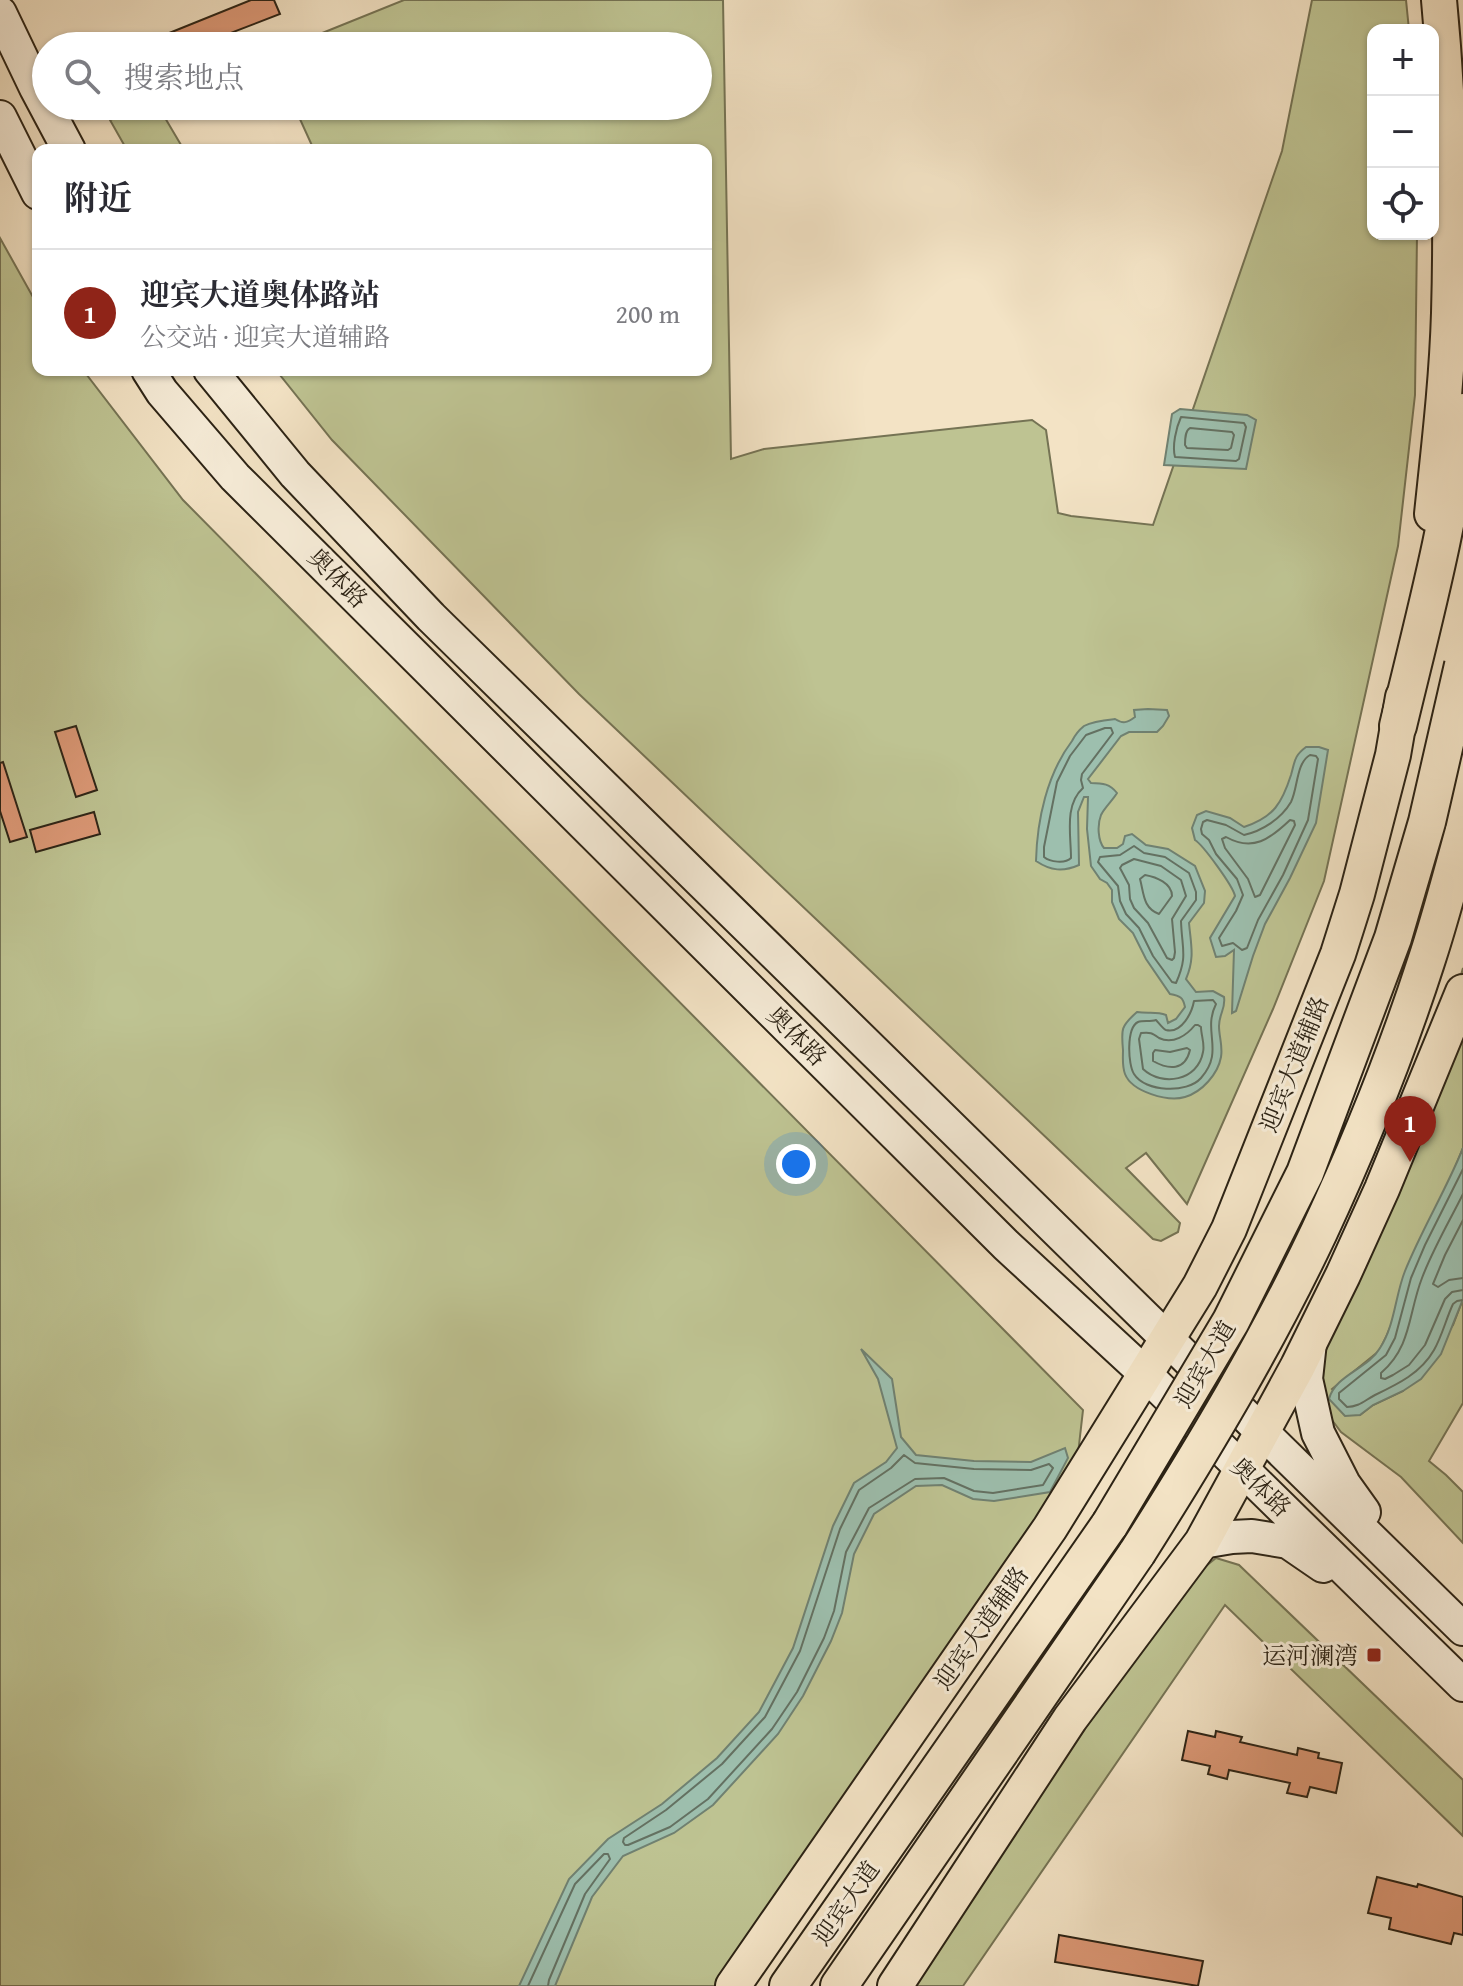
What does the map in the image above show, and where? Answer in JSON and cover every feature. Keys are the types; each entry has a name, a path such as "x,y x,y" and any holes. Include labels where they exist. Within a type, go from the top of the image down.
{"highway":[{"path":"1398,726 1441,550 1463,412"},
{"name":"迎宾大道","path":"788,1986 1110,1524 1231,1321 1305,1173 1393,938 1427,822 1463,665"},
{"name":"迎宾大道","path":"839,1986 1137,1553 1228,1406 1319,1232 1374,1105 1426,963 1463,834"}],"main road":[{"name":"迎宾大道辅路","path":"733,1986 1050,1528 1200,1286 1229,1229 1338,954 1393,755 1418,616 1442,419 1449,313 1449,158 1439,0"},
{"path":"0,13 32,80"},
{"path":"0,117 32,181"},
{"path":"53,120 66,144"},
{"name":"奥体路","path":"152,376 235,477 1006,1245 1145,1374 1463,1685"},
{"name":"奥体路","path":"215,376 295,474 431,617 1463,1629"},
{"path":"895,1986 1070,1719 1202,1542 1310,1342 1382,1189 1463,992"},
{"path":"1310,1342 1306,1379 1318,1433 1344,1484 1413,1580"},
{"path":"1202,1542 1252,1536 1288,1542 1386,1609"}],"green space":[{"path":"404,0 723,0 731,459 764,449 1032,420 1046,430 1058,513 1153,525 1282,151 1312,0 1406,0 1408,24 1367,24 1367,240 1417,240 1415,395 1398,546 1324,881 1273,1009 1187,1204 1146,1153 1126,1168 1180,1223 1178,1232 1161,1241 1153,1239 579,694 332,440 281,376 712,376 712,144 311,144 300,120 712,120 712,32 325,32"},
{"path":"110,120 166,120 180,144 124,144"},
{"path":"0,238 32,295 32,376 88,376 183,500 1083,1410 1071,1515 742,1986 0,1986"},
{"path":"1463,968 1463,1148 1379,1351 1332,1389 1360,1415 1403,1391 1453,1325 1463,1299 1463,1403 1429,1461 1463,1492 1463,1543 1401,1477 1341,1432 1329,1416 1320,1390 1322,1313 1434,1067"},
{"path":"1216,1558 1239,1565 1463,1780 1463,1836 1225,1605 963,1986 900,1986 1196,1574"}],"water":[{"path":"1180,409 1247,415 1256,420 1246,469 1164,465 1172,414"},
{"path":"1134,710 1167,710 1169,716 1163,726 1157,732 1129,732 1121,736 1088,779 1091,783 1109,786 1117,793 1100,819 1099,837 1104,848 1117,848 1123,844 1125,836 1132,834 1146,845 1168,849 1195,866 1205,891 1204,903 1189,923 1191,958 1186,979 1196,992 1213,991 1224,997 1219,1026 1221,1057 1213,1076 1203,1087 1191,1095 1178,1098 1160,1097 1143,1091 1129,1080 1124,1071 1122,1032 1128,1021 1137,1012 1166,1015 1168,1023 1176,1019 1185,1007 1180,998 1170,994 1133,933 1119,919 1112,902 1112,890 1091,866 1088,797 1084,797 1078,812 1079,865 1057,869 1036,861 1045,798 1056,768 1076,735 1091,723 1115,719 1127,722 1135,717"},
{"path":"1306,747 1328,750 1316,823 1265,924 1236,1011 1232,1013 1234,950 1216,957 1210,938 1235,896 1217,866 1195,840 1192,828 1197,815 1206,811 1230,818 1244,827 1263,819 1280,801 1296,759"},
{"path":"1463,1148 1463,1299 1441,1354 1421,1379 1403,1391 1360,1415 1345,1416 1329,1399 1332,1391 1375,1355 1385,1339 1405,1271"},
{"path":"861,1349 892,1379 901,1437 916,1455 974,1461 1031,1462 1065,1448 1068,1458 1050,1492 994,1501 973,1499 942,1485 916,1486 874,1514 854,1554 842,1613 831,1641 803,1696 778,1734 713,1805 674,1833 623,1856 592,1897 555,1986 519,1986 569,1879 608,1839 662,1804 717,1758 759,1712 793,1648 833,1526 854,1483 886,1462 897,1448 878,1379"}],"building":[{"path":"251,0 274,0 280,14 233,32 172,32"},
{"path":"76,726 97,790 76,797 55,732"},
{"path":"3,762 27,837 10,842 0,811 0,763"},
{"path":"94,812 100,834 36,852 30,830"},
{"path":"1188,1731 1215,1737 1216,1731 1242,1737 1240,1742 1297,1755 1298,1748 1319,1753 1318,1758 1342,1763 1336,1793 1310,1787 1307,1797 1287,1793 1290,1783 1229,1770 1227,1779 1208,1774 1210,1766 1182,1760"},
{"path":"1377,1877 1417,1887 1418,1884 1463,1897 1463,1935 1454,1933 1451,1944 1389,1929 1391,1918 1368,1913"},
{"path":"1059,1935 1203,1961 1198,1986 1055,1962"}],"place":[{"name":"迎宾大道奥体路站","path":"1410,1162"},
{"name":"运河澜湾","path":"1374,1655"}]}
